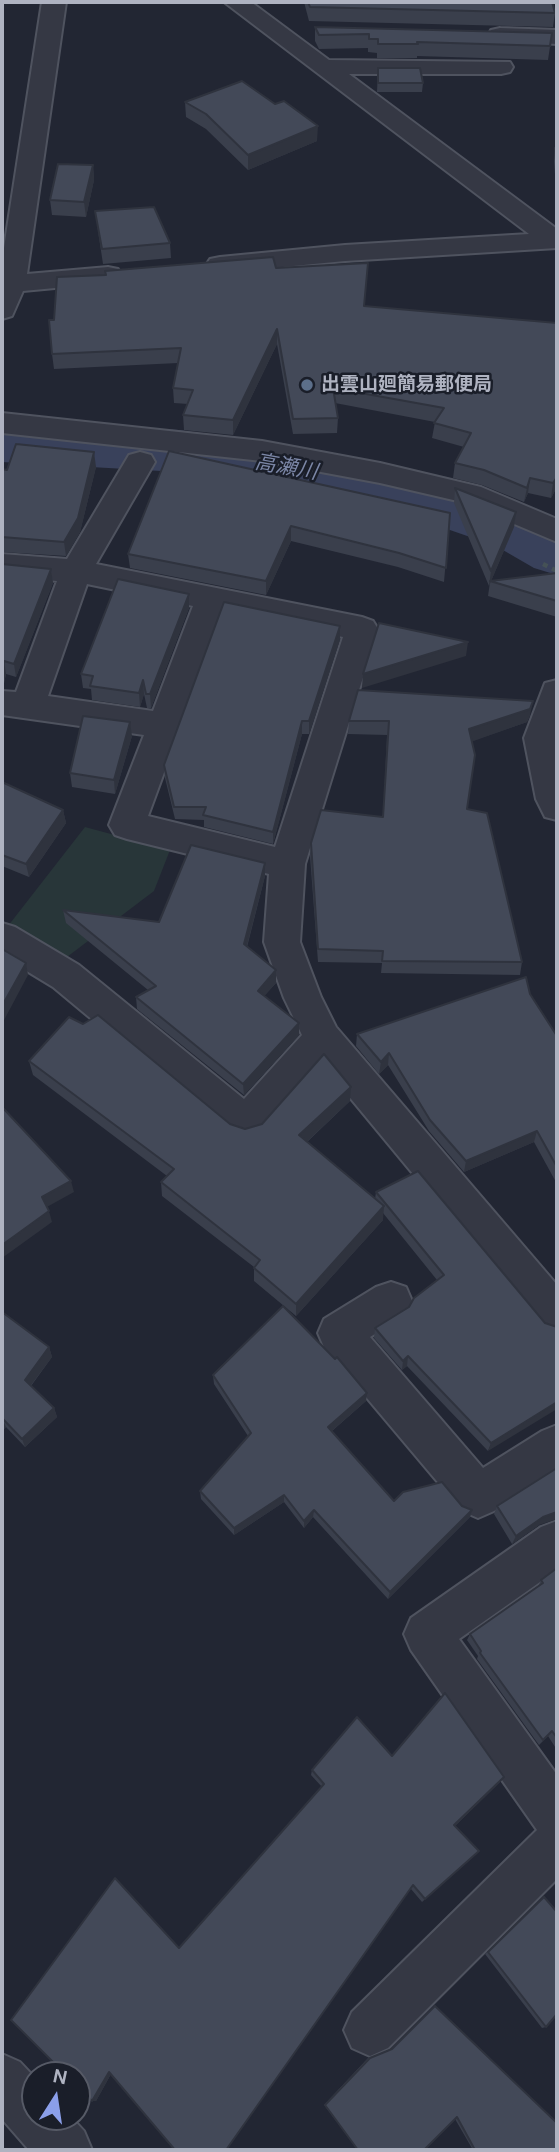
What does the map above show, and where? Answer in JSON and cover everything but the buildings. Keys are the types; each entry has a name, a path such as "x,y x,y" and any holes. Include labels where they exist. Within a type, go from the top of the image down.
{"street":[{"path":"2,310 12,284 54,2"},
{"path":"236,2 556,240"},
{"path":"277,30 317,31"},
{"path":"477,35 557,37"},
{"path":"326,67 500,67"},
{"path":"192,267 345,253 556,240"},
{"path":"12,284 137,272"},
{"path":"2,423 262,451 380,473 470,494 557,531"},
{"path":"140,462 76,571 15,704 164,725"},
{"path":"2,565 76,571 362,629 286,864 282,942 303,998 323,1038 557,1316"},
{"path":"211,600 127,825 286,864"},
{"path":"557,692 541,738 557,807"},
{"path":"2,938 66,976 246,1124 323,1038"},
{"path":"391,1301 340,1333 478,1496 557,1446"},
{"path":"557,1543 428,1634 557,1816"},
{"path":"370,2030 557,1845"},
{"path":"2,2080 21,2101"},
{"path":"48,2131 65,2150"}],"path":[{"path":"533,558 557,571"}],"shaded area":[{"path":"85,827 170,850 154,891 67,957 8,926"}],"waterway":[{"name":"高瀬川","path":"2,441 179,451 278,466 412,494 519,530 557,552"}],"place":[{"name":"出雲山廻簡易郵便局","path":"307,385"}]}
